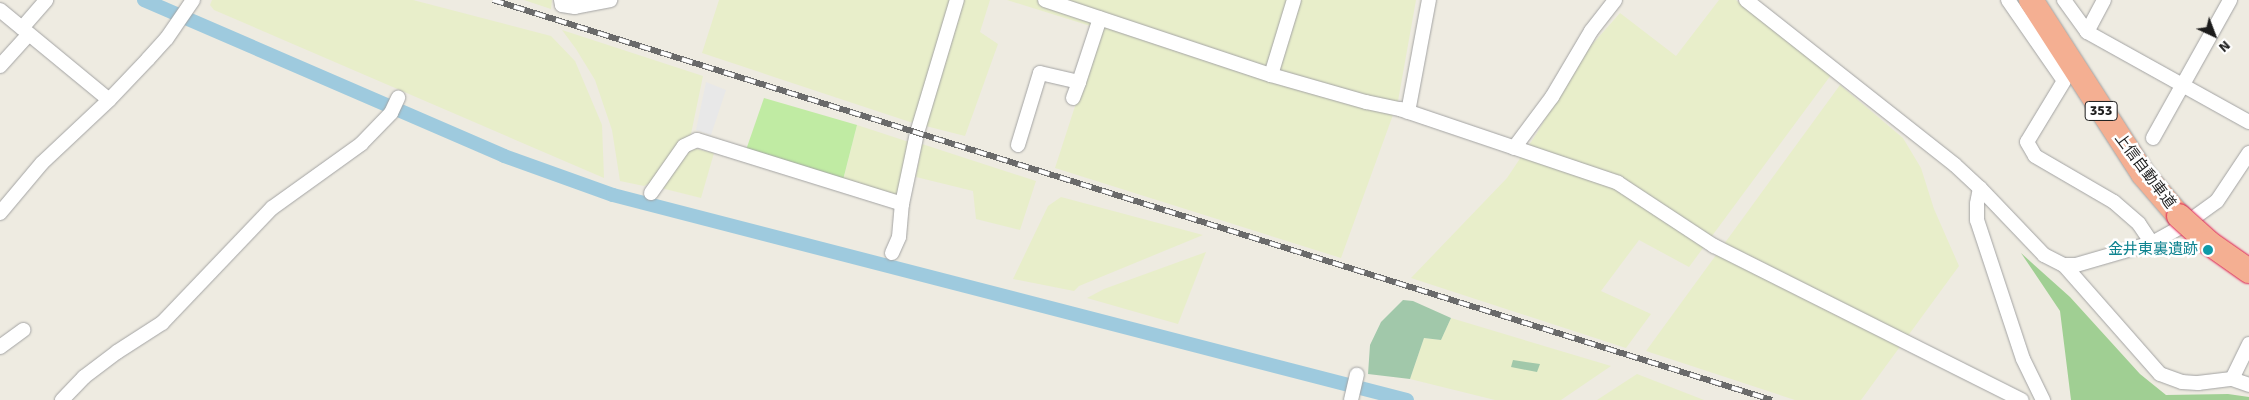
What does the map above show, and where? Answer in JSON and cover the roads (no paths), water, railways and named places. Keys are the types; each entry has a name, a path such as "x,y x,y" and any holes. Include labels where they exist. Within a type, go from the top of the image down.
{"highway":[{"name":"上信自動車道","path":"2031,0 2143,174 2183,212 2210,243 2249,271"},
{"name":"上信自動車道","path":"2044,0 2124,128 2183,212 2249,258"}],"street":[{"path":"0,66 46,0"},
{"path":"562,0 562,5 576,7 610,0"},
{"path":"892,253 899,237 902,204 917,134 957,0"},
{"path":"1045,0 1271,74 1408,112 1618,183 1714,246 2022,400"},
{"path":"1271,74 1294,0"},
{"path":"1408,112 1429,0"},
{"path":"1514,148 1552,97 1590,31 1615,0"},
{"path":"1746,0 1955,165 1980,188 2044,255 2064,265 2160,374 2171,380 2198,383 2232,379 2249,385"},
{"path":"2008,0 2064,81 2027,142 2035,156 2114,202 2139,224 2152,243"},
{"path":"2064,0 2087,32 2182,83 2249,122"},
{"path":"2087,32 2104,0"},
{"path":"2153,138 2230,0"},
{"path":"0,213 42,163 109,100 167,38 191,4"},
{"path":"0,10 109,100"},
{"path":"1073,98 1100,18"},
{"path":"1018,145 1040,72 1079,82"},
{"path":"62,400 84,378 110,357 162,324 272,208 360,144 395,105"},
{"path":"651,193 684,146 697,140 902,204"},
{"path":"2064,265 2076,265 2152,243 2188,223 2217,201 2249,155"},
{"path":"1980,188 1977,220 2023,359 2043,400"},
{"path":"0,347 23,330"},
{"path":"2232,379 2249,344"},
{"path":"1352,396 1357,374"}],"waterway":[{"path":"144,0 504,156 613,195 1407,400"}],"railway":[{"path":"493,0 1772,400"}],"place":[{"name":"金井東裏遺跡","path":"2208,250"}]}
